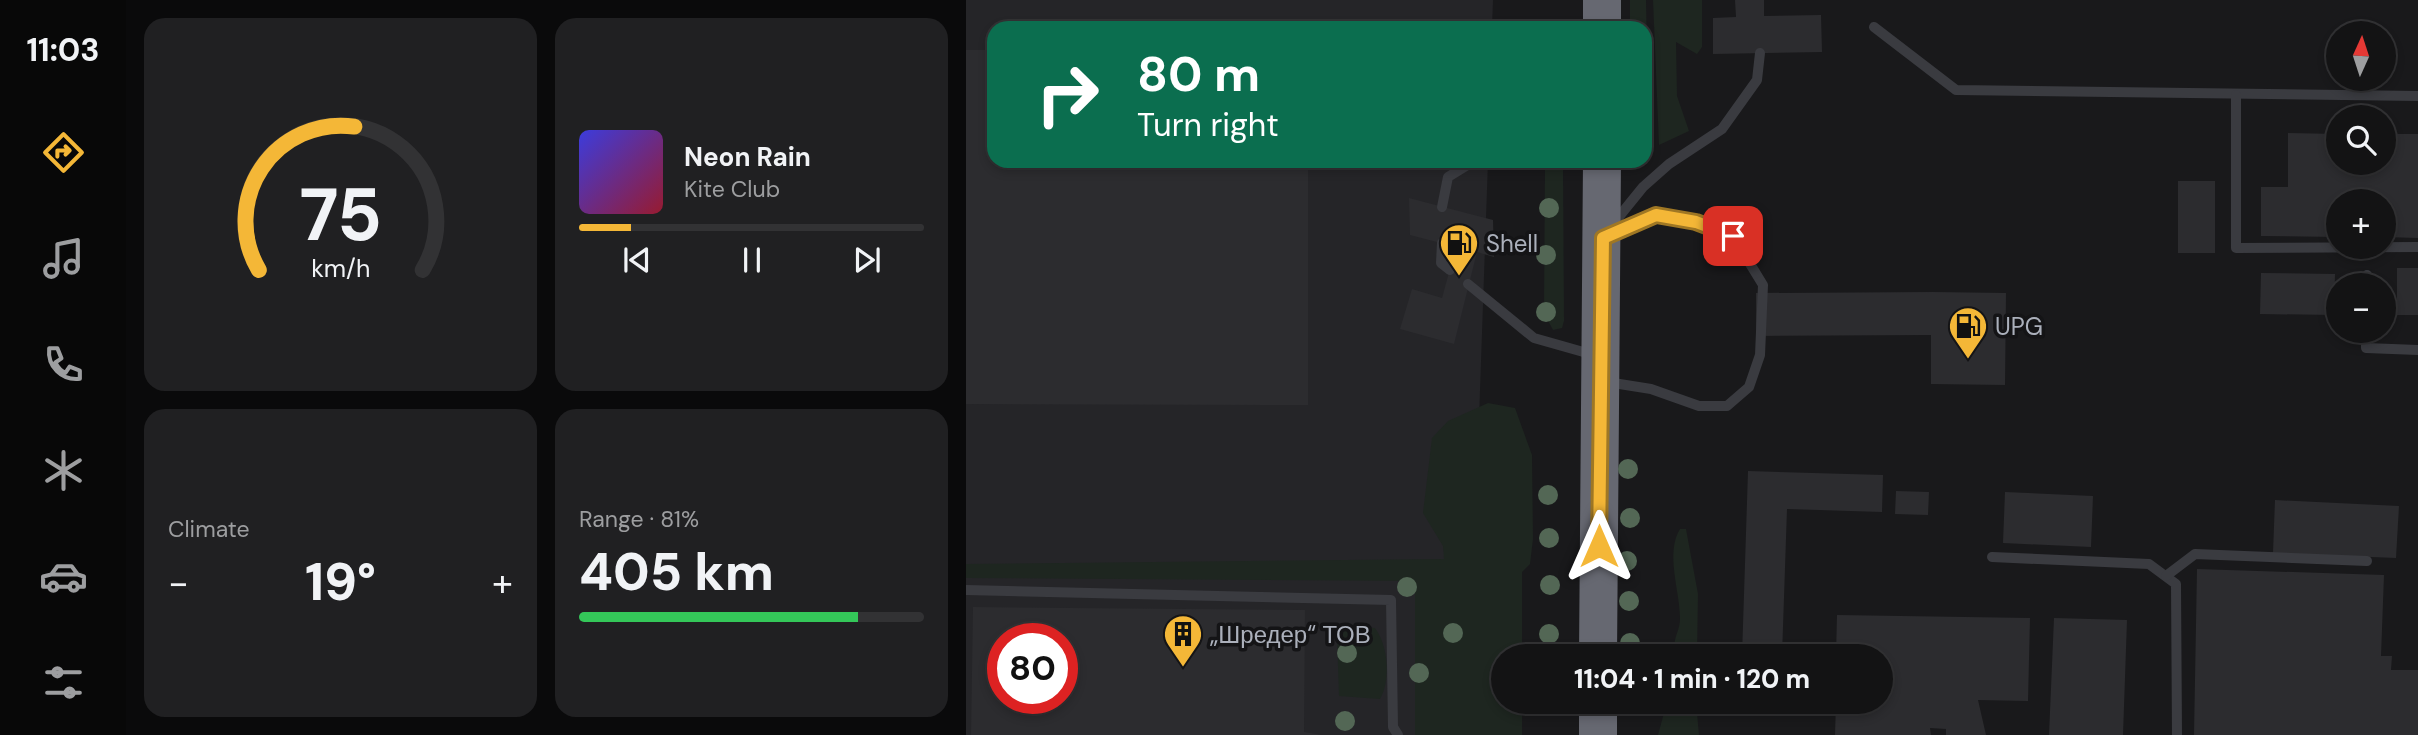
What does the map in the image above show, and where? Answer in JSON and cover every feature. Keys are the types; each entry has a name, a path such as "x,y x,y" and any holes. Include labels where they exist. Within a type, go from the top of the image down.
{"highway":[{"path":"1602,0 1602,21"},
{"path":"1598,644 1602,168"},
{"path":"1598,714 1598,735"}],"lane":[{"path":"1874,27 1956,90 2418,96"},
{"path":"1603,238 1643,187 1669,164 1722,129 1757,80 1760,53"},
{"path":"2236,95 2236,248 2418,247"},
{"path":"1442,207 1448,177 1463,168"},
{"path":"1468,284 1534,338 1600,369 1699,406 1727,406 1748,387 1760,355 1763,285 1733,236 1696,222 1656,215 1603,238"},
{"path":"1442,243 1441,262 1450,270"},
{"path":"2366,343 2366,348 2418,350"},
{"path":"2166,576 2195,554 2367,561"},
{"path":"1992,557 2150,564 2176,584 2177,735"},
{"path":"966,590 1391,600 1393,727 1398,735"}],"shaded area":[{"path":"966,0 1493,0 1492,21 987,21 987,168 1488,168 1468,735 966,735"},
{"path":"1630,0 1646,0 1646,21 1630,21"},
{"path":"1653,0 1702,0 1702,47 1697,54 1676,42 1677,96 1689,131 1659,145"},
{"path":"1545,168 1563,168 1562,328 1553,330 1544,313"},
{"path":"1488,403 1515,408 1532,455 1533,539 1530,564 1522,572 1522,644 1491,644 1491,714 1522,714 1522,735 1415,735 1415,581 966,578 966,564 1444,559 1443,546 1423,513 1432,438 1448,421"},
{"path":"1680,529 1686,529 1698,594 1697,644 1675,644 1680,618 1673,561"},
{"path":"1347,626 1375,628 1379,635 1387,663 1386,682 1380,699 1339,696 1337,636"},
{"path":"1664,714 1697,714 1699,735 1658,735"}],"building":[{"path":"1735,0 1764,0 1764,16 1821,15 1822,52 1713,54 1713,18 1736,17"},
{"path":"966,50 987,50 987,168 1308,168 1308,405 966,404"},
{"path":"2288,133 2326,134 2326,175 2396,175 2396,134 2418,134 2418,238 2396,237 2396,189 2326,189 2326,237 2261,236 2261,187 2288,187"},
{"path":"2178,181 2215,181 2215,253 2178,253"},
{"name":"Shell","path":"1409,198 1493,220 1494,257 1477,252 1454,344 1400,329 1412,289 1442,298 1456,247 1410,235"},
{"path":"2397,268 2418,268 2418,315 2397,315"},
{"path":"2261,273 2326,274 2326,315 2260,314"},
{"path":"1756,293 2006,293 2005,385 1931,384 1931,335 1756,336"},
{"path":"1748,471 1883,475 1882,512 1787,509 1782,644 1742,644"},
{"path":"1896,491 1929,492 1928,515 1895,514"},
{"path":"2005,492 2093,496 2091,547 2003,543"},
{"path":"2275,500 2399,506 2396,558 2273,553"},
{"path":"2197,569 2384,575 2381,656 2392,656 2391,670 2418,670 2418,735 2194,735"},
{"name":"„Шредер“ ТОВ","path":"973,607 1305,610 1304,732 1322,735 971,735"},
{"path":"1837,615 2030,618 2028,701 1978,700 1986,735 1946,735 1946,729 1930,728 1931,735 1835,735 1836,714 1893,714 1893,644 1836,644"},
{"path":"2054,618 2127,620 2123,735 2049,735"}],"place":[{"name":"Shell","path":"1459,277"},
{"name":"UPG","path":"1968,360"},
{"name":"„Шредер“ ТОВ","path":"1183,668"}],"route":[{"path":"1599,546 1603,238 1656,215 1696,222 1733,236"}]}
